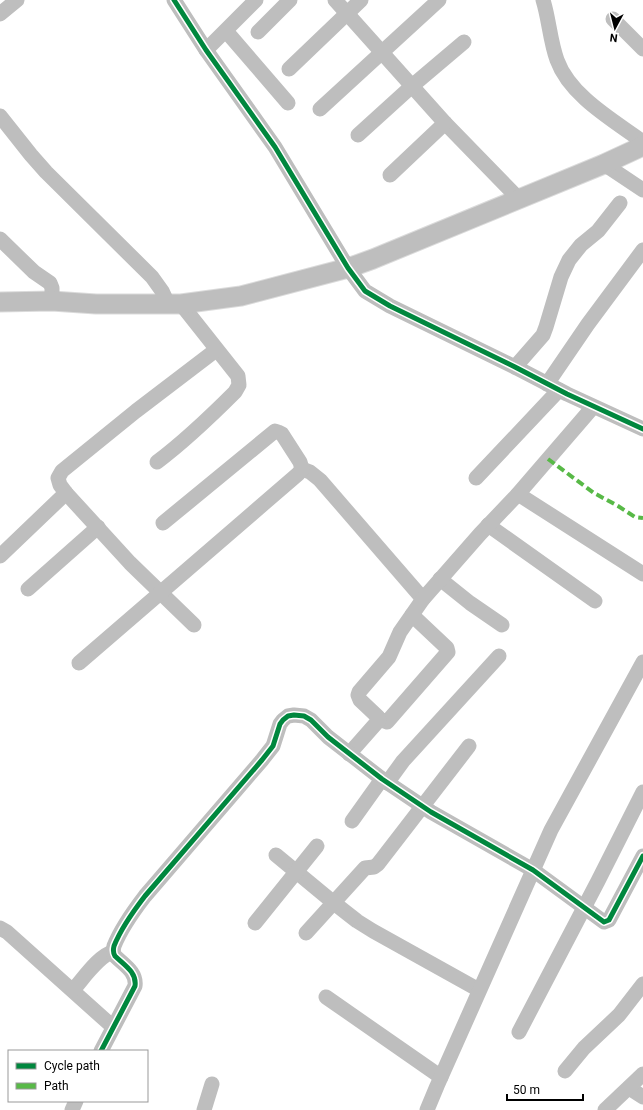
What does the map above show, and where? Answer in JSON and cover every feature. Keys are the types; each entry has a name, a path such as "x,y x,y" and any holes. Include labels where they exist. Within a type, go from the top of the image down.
{"main road":[{"path":"0,302 52,301 96,304 175,304 241,296 348,268 604,164 643,146"}],"street":[{"path":"0,14 17,0"},
{"path":"174,0 206,50 275,147 348,268 361,286 370,295 593,407 643,429"},
{"path":"206,50 256,0"},
{"path":"258,32 290,0"},
{"path":"335,0 445,123 519,199"},
{"path":"288,69 361,0"},
{"path":"320,109 439,0"},
{"path":"543,0 554,51 567,80 580,94 643,142"},
{"path":"613,18 643,49"},
{"path":"226,31 288,103"},
{"path":"358,136 412,86 464,42"},
{"path":"0,116 46,172 152,277 162,291 238,376 238,389 196,431 156,462"},
{"path":"390,175 445,123"},
{"path":"604,164 643,190"},
{"path":"516,367 543,334 561,277 569,260 581,245 598,231 620,203"},
{"path":"0,239 34,272 50,282 52,288 52,301"},
{"path":"476,478 553,387 588,324 643,250"},
{"path":"194,625 130,563 66,493 58,480 60,473 136,411 216,350"},
{"path":"412,615 447,648 448,652 387,722 379,719 360,700 358,695 361,690 389,658 400,632 423,599 488,525 518,494 593,407"},
{"path":"163,522 275,432 282,434 300,462 302,469"},
{"path":"79,663 302,469"},
{"path":"302,469 310,472 320,480 423,599"},
{"path":"0,556 66,493"},
{"path":"518,494 643,574"},
{"path":"488,525 594,601"},
{"path":"28,589 98,527"},
{"path":"440,579 470,603 502,625"},
{"path":"352,822 385,781 499,656"},
{"path":"427,1110 440,1077 551,830 643,662"},
{"path":"102,1050 136,982 133,973 114,956 114,946 138,905 273,746 280,724 288,716 304,716 349,754 385,781 422,806 533,870 602,921 607,922 643,856"},
{"path":"349,754 379,719"},
{"path":"306,934 364,868 374,867 378,864 469,746"},
{"path":"519,1032 643,792"},
{"path":"255,923 317,846"},
{"path":"276,855 357,921 479,990"},
{"path":"0,928 7,932 113,1027"},
{"path":"73,990 99,960 109,953 114,952"},
{"path":"565,1071 584,1048 619,1015 643,984"},
{"path":"326,996 440,1077"},
{"path":"605,1110 643,1074"},
{"path":"204,1110 212,1084"},
{"path":"629,1088 643,1097"}],"marked path":[{"path":"548,459 594,493 635,517 643,518"}],"cycle path":[{"path":"174,0 206,50 275,147 348,268 365,291 390,306 567,394 643,429"},
{"path":"102,1050 135,986 132,973 114,954 114,946 120,934 145,896 273,746 280,724 288,716 304,716 311,720 328,737 382,779 431,812 533,870 604,922 609,920 643,856"}]}
